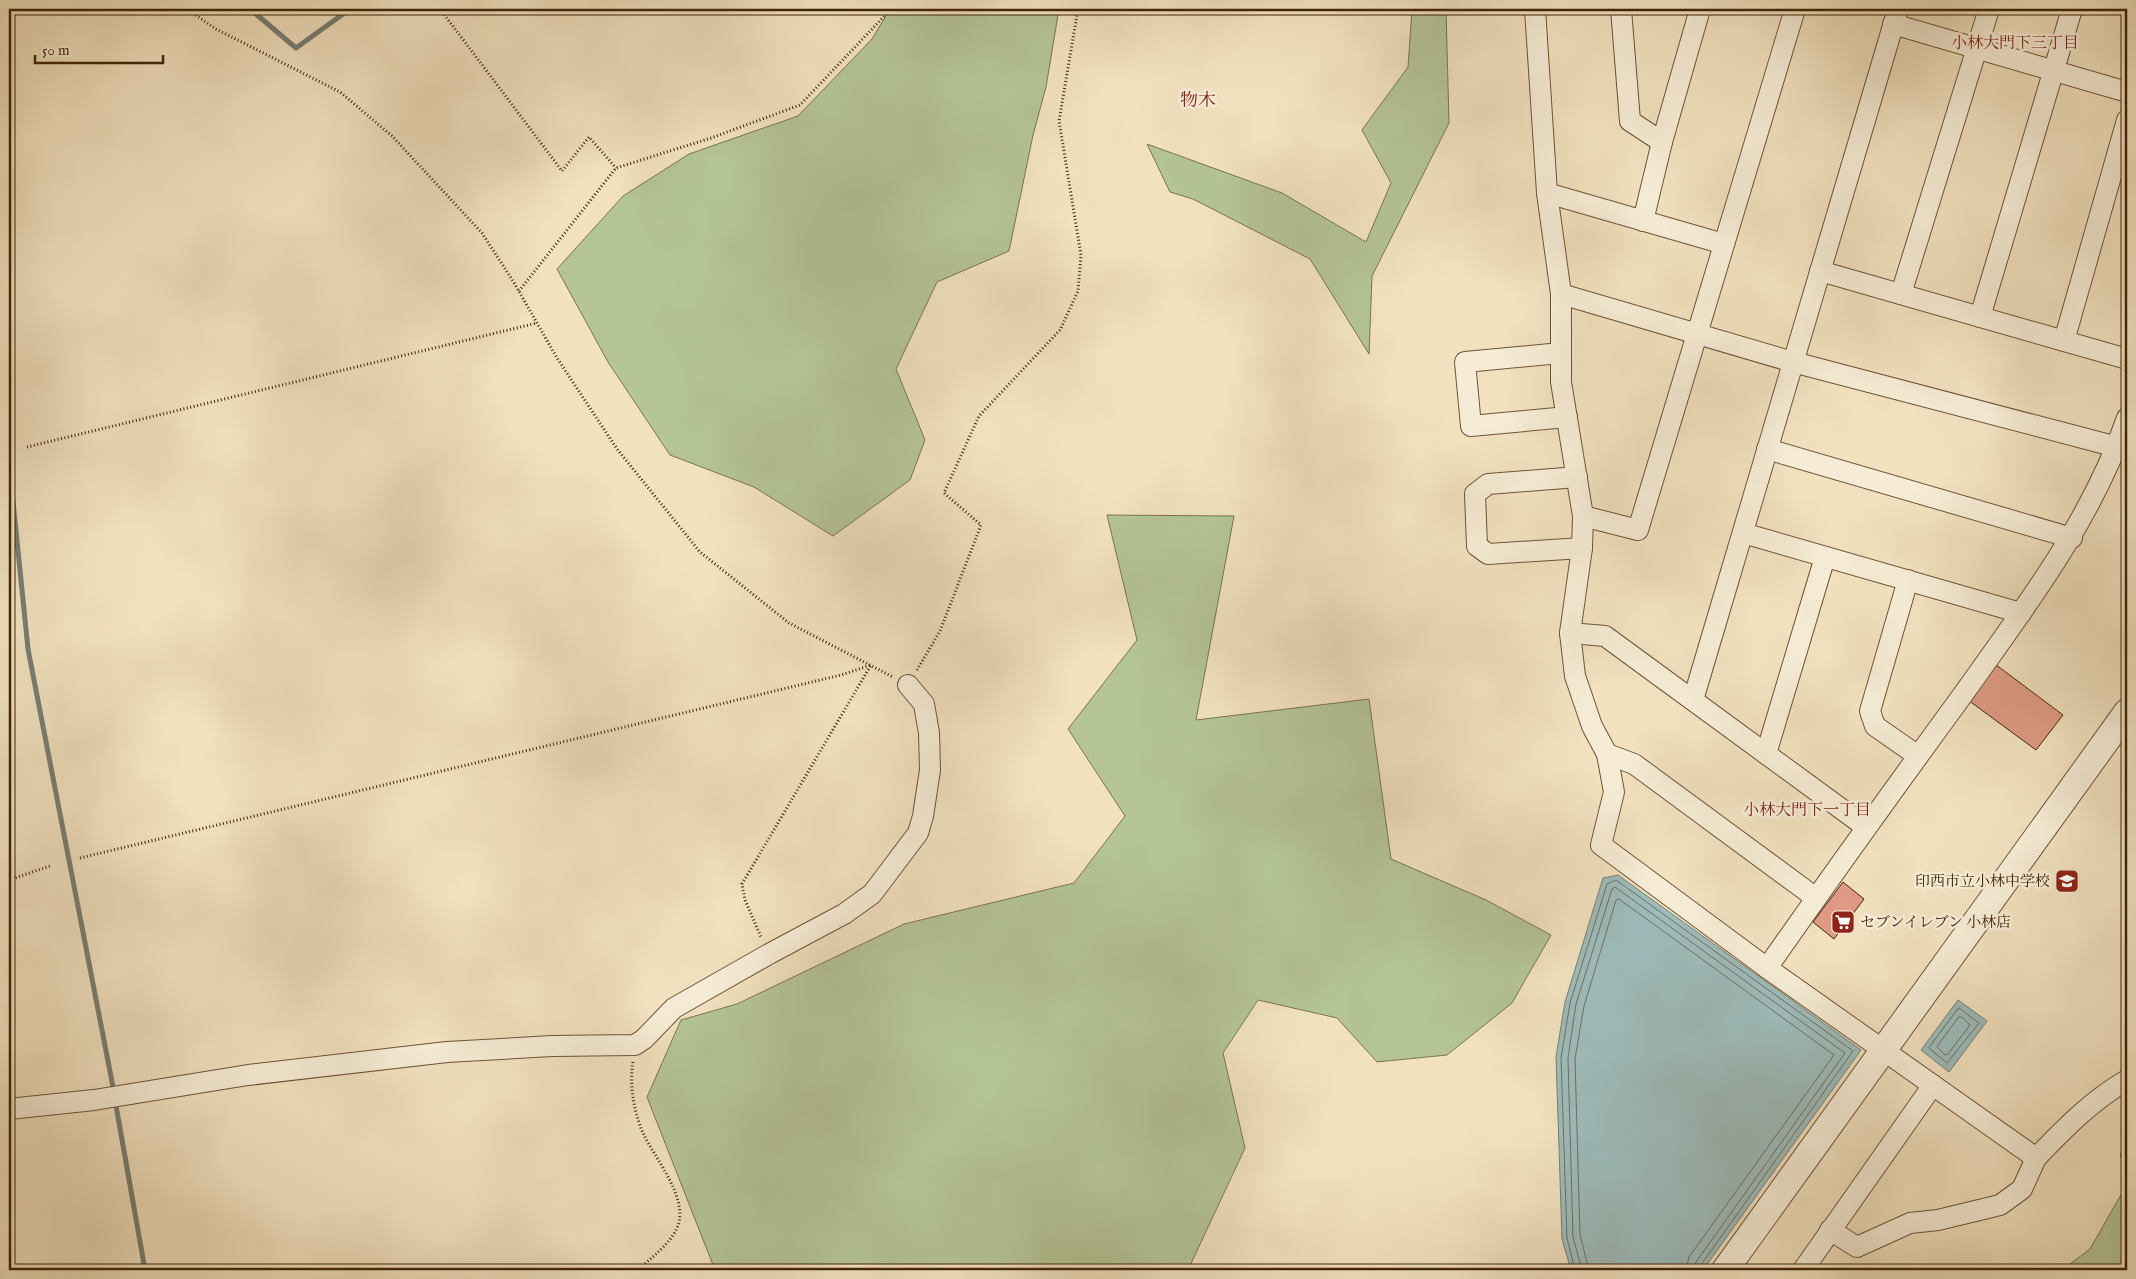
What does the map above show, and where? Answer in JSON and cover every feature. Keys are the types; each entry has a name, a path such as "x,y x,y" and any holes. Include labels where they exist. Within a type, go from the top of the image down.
{"street":[{"path":"1535,9 1547,193 1560,294 1562,382 1583,516 1582,548 1570,633 1575,676 1592,726 1607,754 1614,792 1602,845 1767,968 2036,1158"},
{"path":"1621,9 1630,121 1662,142"},
{"path":"1643,220 1662,142 1700,9"},
{"path":"1583,516 1638,530 1794,9"},
{"path":"1901,294 1989,9"},
{"path":"1980,317 2072,9"},
{"path":"1693,700 1895,16 1976,48 2127,92"},
{"path":"2064,341 2127,120"},
{"path":"1547,193 1724,244"},
{"path":"1820,271 2127,359"},
{"path":"1560,294 1793,362 2122,449"},
{"path":"1561,353 1465,362 1470,417 1471,426 1567,417"},
{"path":"1767,968 1866,827 2021,613 2072,538 2122,449 2127,418"},
{"path":"1767,449 2072,538"},
{"path":"1577,477 1488,484 1475,494 1477,546 1488,554 1582,548"},
{"path":"1742,533 2021,613"},
{"path":"1766,754 1825,557"},
{"path":"1908,580 1870,711 1875,726 1918,756"},
{"path":"1570,633 1605,636 1866,827"},
{"path":"9,1108 94,1100 248,1075 447,1052 552,1046 635,1045 644,1039 674,1008 844,914 872,894 918,833 923,816 930,770 929,733 924,704 908,685"},
{"path":"1725,1270 2127,712"},
{"path":"1607,754 1634,764 1816,898"},
{"path":"1830,1230 1857,1247 1910,1223 1938,1220 2000,1205 2022,1189 2036,1158 2075,1118 2107,1091 2127,1080"},
{"path":"1803,1270 1933,1085"}],"path":[{"path":"187,9 216,29 340,92 392,136 482,233 519,291 557,358 617,449 700,552 789,623 908,685 940,631 981,525 944,493 979,416 1060,330 1078,292 1082,255 1059,121 1078,9"},
{"path":"440,9 562,171 589,137 616,168"},
{"path":"519,291 616,168 711,138 800,105 891,9"},
{"path":"27,447 537,323"},
{"path":"80,858 841,675 871,665"},
{"path":"769,954 745,900 742,884 871,665"},
{"path":"9,880 50,866"},
{"path":"635,1045 631,1075 636,1112 644,1134 675,1192 681,1210 677,1228 664,1245 638,1270"}],"green space":[{"path":"890,9 1059,9 1046,87 1033,135 1009,251 937,282 896,369 925,440 910,480 833,536 754,487 670,455 608,362 557,269 623,196 689,154 798,116 872,39"},
{"path":"1412,9 1446,9 1449,123 1372,276 1369,354 1310,259 1193,199 1170,192 1147,144 1282,193 1366,242 1391,183 1362,130 1408,67"},
{"path":"1107,515 1234,516 1196,720 1369,699 1391,859 1486,900 1551,935 1512,1003 1447,1055 1377,1062 1337,1018 1258,1000 1223,1053 1245,1148 1188,1270 715,1270 647,1097 681,1020 737,1004 904,924 1074,883 1125,816 1068,729 1137,640"},
{"path":"2127,1150 2127,1176 2120,1154"},
{"path":"2127,1184 2127,1270 2062,1270 2090,1249"}],"water":[{"path":"1618,875 1861,1050 1703,1270 1571,1270 1562,1239 1556,1057 1565,1002 1603,878"},
{"path":"1958,1000 1987,1021 1949,1072 1921,1050"}],"building":[{"path":"1995,664 2063,715 2036,750 1968,700"},
{"path":"1843,882 1864,899 1834,939 1813,922"}],"waterway":[{"path":"250,9 296,48 350,9"},
{"path":"9,462 28,649 114,1092"},
{"path":"115,1100 145,1270"}],"place":[{"name":"印西市立小林中学校","path":"2067,881"},
{"name":"セブンイレブン 小林店","path":"1843,922"}],"district":[{"name":"小林大門下三丁目","path":"2015,42"},
{"name":"物木","path":"1198,100"},
{"name":"小林大門下一丁目","path":"1807,809"}]}
